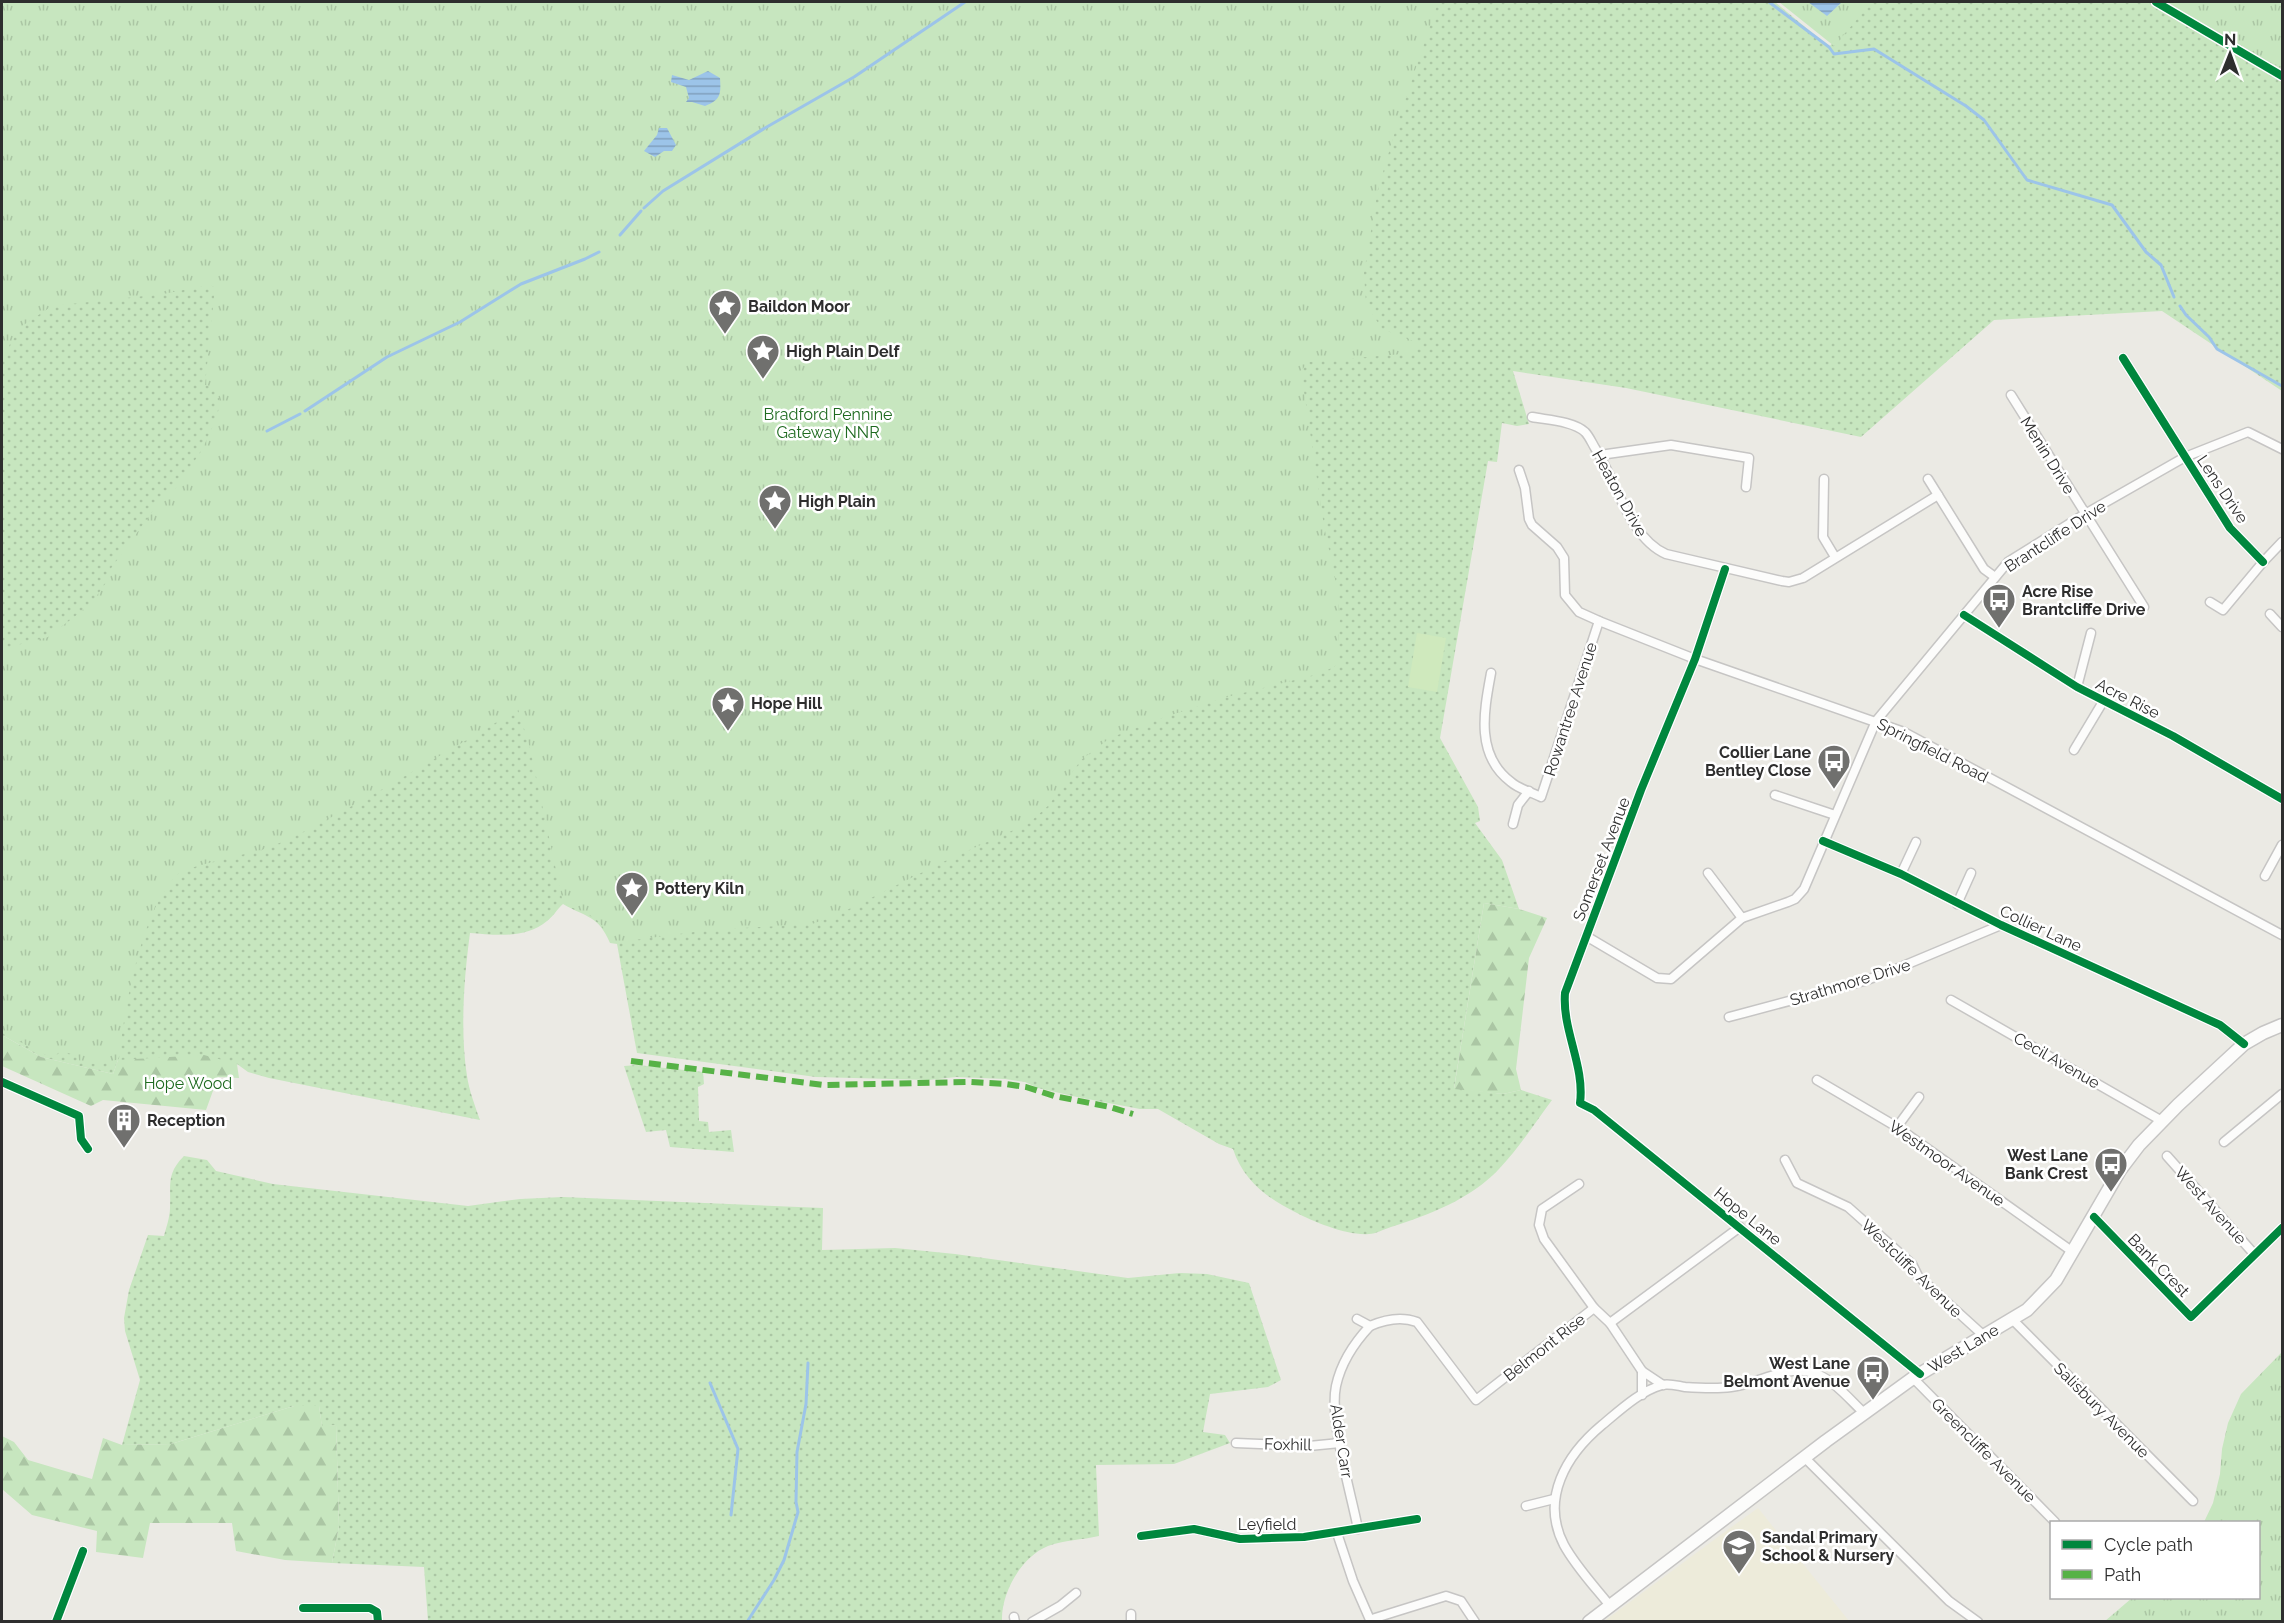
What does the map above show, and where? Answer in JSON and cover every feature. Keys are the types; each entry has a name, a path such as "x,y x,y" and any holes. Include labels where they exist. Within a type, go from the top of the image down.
{"street":[{"path":"2156,2 2283,76"},
{"name":"Lens Drive","path":"2123,358 2230,528 2263,562"},
{"name":"Menin Drive","path":"2011,395 2144,608"},
{"name":"Heaton Drive","path":"1532,417 1571,425 1585,432 1600,455 1638,529 1651,546 1666,554 1789,582 1803,578 1938,495"},
{"name":"Brantcliffe Drive","path":"1742,918 1788,902 1800,894 1876,721 2008,562 2085,514 2185,457 2248,432 2283,449"},
{"path":"1600,455 1671,445 1749,458 1746,487"},
{"name":"Springfield Road","path":"1519,470 1525,488 1527,512 1532,525 1557,547 1564,558 1564,589 1568,601 1579,612 1695,659 1904,732 2283,935"},
{"path":"1824,478 1823,537 1835,557"},
{"path":"1928,479 1984,569 1995,577"},
{"path":"2210,602 2223,610 2283,542"},
{"name":"Somerset Avenue","path":"1578,1074 1564,1000 1567,985 1641,790 1695,659 1725,569"},
{"path":"2270,614 2283,627"},
{"name":"Acre Rise","path":"1964,615 2078,687 2173,736 2283,799"},
{"name":"Rowantree Avenue","path":"1529,791 1541,797 1599,621"},
{"path":"2078,687 2091,633"},
{"path":"1491,673 1484,718 1484,736 1488,750 1501,774 1513,784 1529,791 1518,805 1512,825"},
{"path":"2074,750 2104,700"},
{"path":"1775,795 1835,815"},
{"name":"Collier Lane","path":"1823,841 1901,874 2001,925 2220,1025 2244,1044"},
{"path":"1901,874 1916,842"},
{"path":"2265,876 2283,845"},
{"path":"1586,936 1657,978 1664,980 1677,975 1742,918 1708,873"},
{"path":"1957,904 1971,873"},
{"name":"Strathmore Drive","path":"1729,1017 1864,981 2001,925"},
{"name":"Cecil Avenue","path":"1951,1000 2162,1121"},
{"name":"West Lane","path":"1589,1622 1864,1413 1916,1376 2027,1310 2056,1280 2120,1170 2139,1145 2244,1044 2283,1025"},
{"name":"Hope Lane","path":"1578,1074 1580,1103 1594,1110 1740,1227 1916,1376"},
{"name":"Westmoor Avenue","path":"1817,1080 1898,1127 2073,1252"},
{"path":"2,1082 79,1116 81,1139 88,1149"},
{"path":"2224,1142 2283,1094"},
{"path":"1898,1127 1919,1097"},
{"name":"West Avenue","path":"2167,1156 2255,1255"},
{"name":"Westcliffe Avenue","path":"1785,1160 1797,1183 1848,1207 1912,1264 1918,1276 1983,1335"},
{"path":"1579,1184 1542,1209 1539,1225 1544,1239 1594,1308"},
{"name":"Bank Crest","path":"2094,1217 2191,1317 2283,1228"},
{"name":"Belmont Rise","path":"1370,1326 1394,1318 1417,1322 1476,1400 1594,1308 1610,1323 1740,1227"},
{"path":"1357,1319 1370,1326"},
{"name":"Salisbury Avenue","path":"2012,1319 2193,1501"},
{"path":"1610,1323 1642,1371 1663,1385 1697,1388 1735,1387 1788,1371 1800,1370 1811,1372 1827,1380 1864,1413"},
{"name":"Alder Carr","path":"1358,1529 1340,1443 1335,1407 1336,1388 1347,1357 1370,1326"},
{"path":"1642,1371 1642,1395"},
{"name":"Greencliffe Avenue","path":"1916,1376 2054,1521"},
{"path":"1611,1607 1564,1545 1556,1517 1554,1499 1563,1471 1581,1444 1608,1419 1642,1395 1663,1385"},
{"name":"Foxhill","path":"1236,1443 1309,1446 1340,1443"},
{"path":"1805,1458 1949,1601 1978,1622"},
{"path":"1526,1506 1554,1499"},
{"name":"Leyfield","path":"1141,1536 1194,1528 1240,1539 1295,1538 1417,1519"},
{"path":"1337,1533 1353,1581 1371,1620 1446,1596 1461,1601 1474,1622"},
{"path":"56,1622 83,1551"},
{"path":"1032,1622 1060,1606 1076,1593"},
{"path":"303,1608 370,1608 377,1612 378,1622"}],"shaded area":[{"name":"Sandal Primary School & Nursery","path":"1758,1508 1849,1621 1603,1622 1730,1528"}],"green space":[{"name":"Baildon Moor","path":"2,2 1775,2 1829,47 1867,2 2282,2 2282,391 2162,311 1994,320 1861,437 1626,388 1513,371 1529,424 1517,426 1502,423 1497,462 1488,461 1440,738 1478,807 1480,821 1475,823 1502,860 1519,909 1484,903 1454,1088 1503,1094 1521,1090 1552,1100 1506,1161 1476,1189 1449,1205 1372,1234 1351,1233 1331,1228 1285,1207 1257,1187 1243,1170 1233,1149 1219,1144 1158,1109 1140,1109 1077,1097 1038,1088 1025,1082 1005,1079 956,1077 929,1080 816,1077 637,1053 617,944 610,943 596,922 563,904 549,919 530,931 510,934 470,933 463,1023 468,1081 480,1120 269,1078 248,1072 237,1064 118,1060 113,1074 41,1057 2,1035"},
{"name":"Bradford Pennine Gateway NNR","path":"2,2 1438,2 1378,189 1364,273 1366,304 1382,329 1421,344 1414,353 1308,362 1301,371 1324,526 1337,587 1340,617 1337,665 1322,673 1223,698 1110,738 1081,760 1049,805 1029,823 943,862 837,915 812,924 709,930 612,943 597,920 563,903 530,748 518,709 381,790 297,835 268,848 205,864 177,875 164,891 144,936 130,988 119,1059 103,1064 80,1063 78,1056 61,1051 53,1057 35,1051 2,1030 2,649 48,637 91,604 112,574 109,571 166,493 173,492 202,450 220,404 217,389 205,385 215,287 209,285 163,294 52,306 22,326 10,344 2,364"},
{"path":"1779,2 1872,2 1834,46"},
{"path":"2166,2 2282,2 2282,69"},
{"path":"1417,633 1446,638 1437,692 1408,687"},
{"path":"1484,903 1519,909 1547,918 1529,958 1516,1069 1521,1090 1503,1094 1454,1089"},
{"name":"Hope Wood","path":"2,1035 41,1057 113,1074 118,1060 204,1055 237,1064 239,1078 218,1077 206,1110 103,1100 91,1106 2,1066"},
{"path":"637,1065 703,1072 704,1084 698,1087 699,1121 708,1122 709,1132 731,1130 734,1152 670,1147 666,1130 646,1132 624,1066"},
{"path":"184,1156 207,1160 216,1171 273,1184 468,1206 520,1199 563,1197 823,1208 822,1250 895,1248 1128,1278 1180,1273 1207,1274 1249,1283 1281,1380 1268,1387 1210,1394 1203,1432 1225,1435 1230,1443 1174,1464 1096,1465 1099,1536 1054,1544 1029,1558 1014,1577 1009,1588 1002,1621 428,1621 424,1567 332,1563 339,1526 336,1425 322,1427 319,1406 294,1406 171,1444 122,1445 140,1380 125,1331 124,1318 129,1290 148,1235 164,1236 169,1219 172,1174"},
{"path":"2282,1352 2282,1621 2105,1621 2131,1599 2260,1599 2260,1521 2204,1521 2213,1503 2220,1474 2222,1449 2228,1423 2241,1394"},
{"path":"294,1406 319,1406 322,1426 336,1425 339,1526 332,1563 285,1560 236,1551 232,1523 150,1523 143,1558 96,1552 97,1531 32,1515 2,1489 2,1436 14,1442 28,1460 92,1479 103,1438 122,1445 171,1444"}],"water":[{"path":"1808,2 1842,2 1827,16"},
{"path":"708,71 720,78 720,88 717,99 705,106 686,102 689,98 686,87 671,82 672,75 689,80"},
{"path":"659,128 667,128 676,145 672,151 664,151 655,157 644,151 657,135"}],"waterway":[{"path":"644,208 663,191 765,128 854,77 965,2"},
{"path":"1769,2 1829,47 1834,54 1874,49 1966,106 1984,120 2027,180 2112,205 2146,252 2161,265 2174,297"},
{"path":"620,235 641,211"},
{"path":"305,411 387,357 460,322 521,284 599,252"},
{"path":"2180,306 2217,349 2282,386"},
{"path":"267,431 300,414"},
{"path":"747,1622 784,1560 798,1512 796,1502 797,1452 806,1404 808,1363"},
{"path":"710,1383 738,1449 731,1515"}],"marked path":[{"path":"631,1061 824,1085 971,1082 1005,1084 1026,1087 1054,1096 1133,1114"}],"cycle path":[{"path":"2156,2 2282,76"},
{"path":"2123,358 2230,528 2263,562"},
{"path":"1725,569 1695,659 1641,790 1565,993 1567,1021 1581,1089 1580,1103 1594,1110 1920,1374"},
{"path":"1964,615 2077,687 2173,736 2282,799"},
{"path":"1823,841 1901,874 2001,925 2220,1025 2244,1044"},
{"path":"2,1082 79,1116 81,1139 88,1149"},
{"path":"2094,1217 2191,1317 2282,1228"},
{"path":"1141,1536 1194,1529 1240,1539 1304,1537 1417,1519"},
{"path":"56,1622 83,1551"},
{"path":"303,1608 370,1608 377,1612 378,1622"}],"place":[{"name":"Baildon Moor","path":"725,335"},
{"name":"High Plain Delf","path":"763,380"},
{"name":"High Plain","path":"775,530"},
{"name":"Acre Rise Brantcliffe Drive","path":"1999,629"},
{"name":"Hope Hill","path":"728,732"},
{"name":"Collier Lane Bentley Close","path":"1834,790"},
{"name":"Pottery Kiln","path":"632,917"},
{"name":"Reception","path":"124,1149"},
{"name":"West Lane Bank Crest","path":"2111,1193"},
{"name":"West Lane Belmont Avenue","path":"1873,1401"},
{"name":"Sandal Primary School & Nursery","path":"1739,1575"}]}
